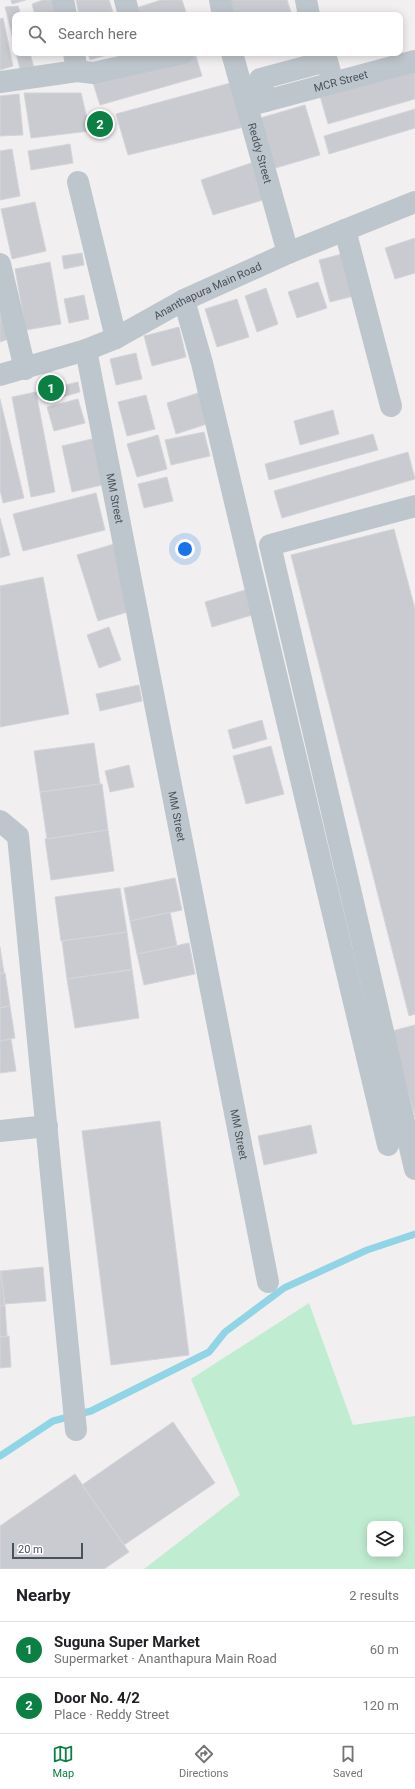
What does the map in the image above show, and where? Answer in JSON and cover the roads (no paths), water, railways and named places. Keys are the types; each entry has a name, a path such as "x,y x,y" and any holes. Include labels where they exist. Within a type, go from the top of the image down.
{"street":[{"path":"64,0 66,12"},
{"path":"125,0 128,12"},
{"path":"220,0 222,12"},
{"path":"306,0 308,12"},
{"path":"0,82 75,62 93,73 140,57 150,56"},
{"name":"Reddy Street","path":"233,56 256,103 288,253"},
{"name":"MCR Street","path":"256,103 415,61"},
{"path":"78,182 116,338"},
{"name":"Ananthapura Main Road","path":"0,375 25,369 86,350 116,338 184,300 288,253 415,202"},
{"path":"345,230 391,406"},
{"path":"0,264 25,369"},
{"path":"184,300 202,363 388,1144"},
{"name":"MM Street","path":"86,350 268,1282"},
{"path":"415,506 270,545 415,1168"},
{"path":"0,821 18,836 76,1430"},
{"path":"0,1131 47,1126"}],"waterway":[{"path":"0,1456 53,1421 91,1411 209,1352 225,1332 284,1288 367,1250 415,1234"}],"place":[{"name":"Door No. 4/2","path":"100,124"},
{"name":"Suguna Super Market","path":"51,388"}]}
